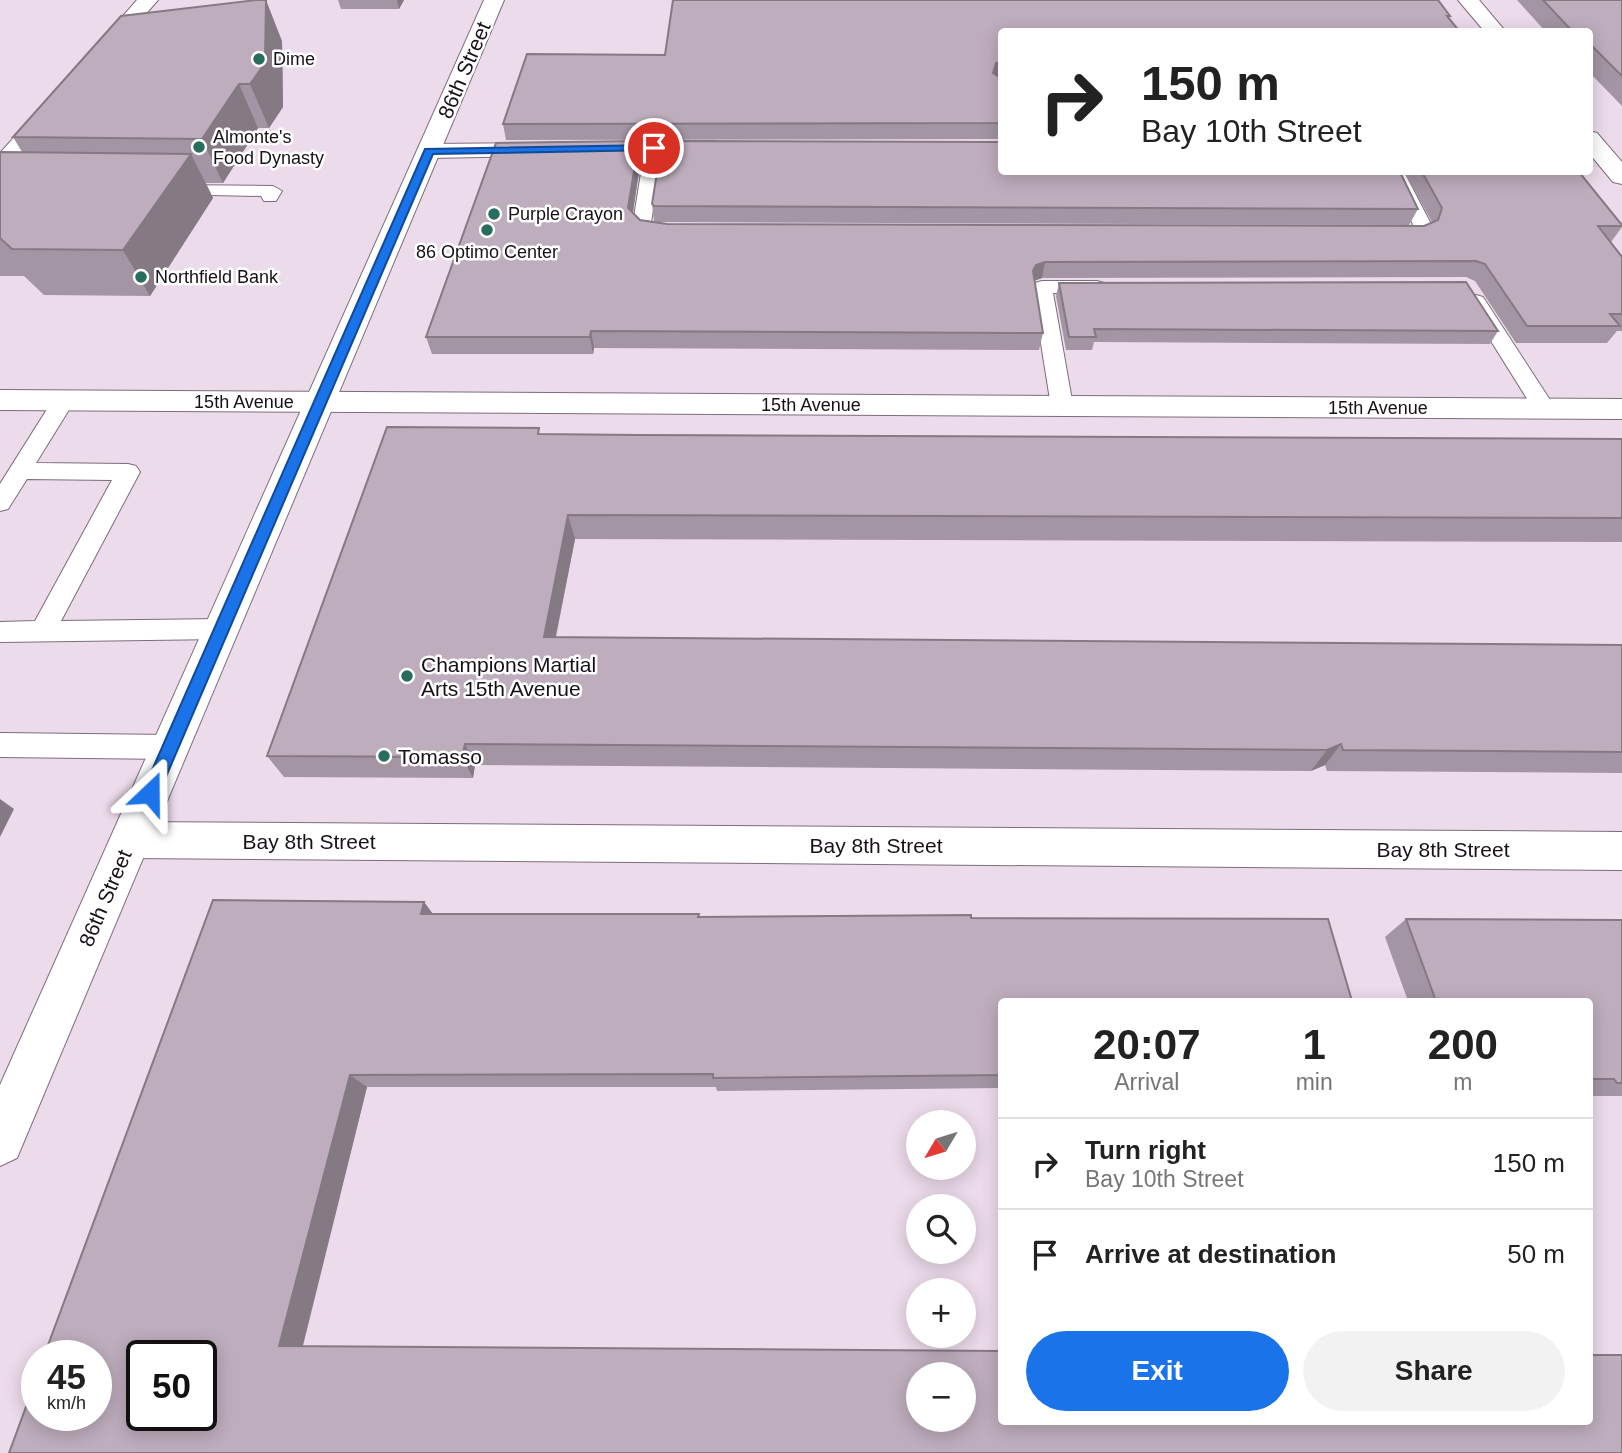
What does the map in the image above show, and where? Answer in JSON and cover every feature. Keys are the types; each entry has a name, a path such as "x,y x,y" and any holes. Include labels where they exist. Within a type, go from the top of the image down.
{"street":[{"path":"83,73 148,0"},
{"name":"86th Street","path":"0,1141 494,0"},
{"path":"1468,0 1492,28"},
{"path":"0,167 65,94"},
{"path":"429,151 738,148"},
{"path":"1600,148 1622,177"},
{"name":"15th Avenue","path":"0,400 1622,409"},
{"name":"Bay 8th Street","path":"131,839 1622,851"}],"lane":[{"path":"654,148 642,223 650,230 659,232 697,232"},
{"path":"1373,234 1415,234 1421,230 1422,225 1397,175"},
{"path":"151,190 274,191 270,197"},
{"path":"1466,286 1544,408"},
{"path":"1062,406 1042,287 1111,287"},
{"path":"0,503 64,400"},
{"path":"20,471 128,472 43,631"},
{"path":"0,632 222,629"},
{"path":"0,745 170,747"}],"building":[{"path":"266,0 265,63 250,84 239,84 202,139 13,137 121,16"},
{"path":"673,0 1438,0 1457,28 998,28 998,63 993,73 998,76 998,123 503,124 527,54 665,55"},
{"path":"1543,0 1622,0 1622,76 1593,47 1593,28 1569,28"},
{"path":"639,141 628,208 640,220 667,224 1424,226 1438,220 1442,208 1424,175 1581,175 1622,225 1598,226 1622,257 1622,314 1610,314 1620,326 1527,326 1485,264 1476,261 1045,262 1036,265 1033,271 1043,333 591,331 590,337 426,337 496,143"},
{"path":"662,141 998,142 998,175 1401,175 1418,209 654,206 652,204"},
{"path":"0,152 191,154 123,250 12,249 0,238"},
{"path":"1466,282 1498,331 1094,329 1096,337 1069,337 1059,283"},
{"path":"387,427 539,428 538,434 637,435 1622,439 1622,518 568,515 544,637 1622,645 1622,752 1343,750 1341,744 1327,750 465,744 462,757 267,756"},
{"path":"213,900 424,902 421,914 1328,919 1351,998 998,998 998,1075 713,1078 713,1074 350,1075 279,1346 998,1351 998,1425 1593,1425 1593,1355 1622,1355 1622,1453 9,1453 21,1420 21,1431 112,1431 112,1340 50,1340"},
{"path":"1406,919 1622,920 1622,1083 1617,1083 1614,1079 1593,1079 1593,998 1435,998"}],"place":[{"name":"Dime","path":"259,59"},
{"name":"Almonte's Food Dynasty","path":"199,147"},
{"name":"Purple Crayon","path":"494,214"},
{"name":"86 Optimo Center","path":"487,230"},
{"name":"Northfield Bank","path":"141,277"},
{"name":"Champions Martial Arts 15th Avenue","path":"407,676"},
{"name":"Tomasso","path":"384,756"}],"route":[{"path":"150,793 429,151 654,148"}]}
